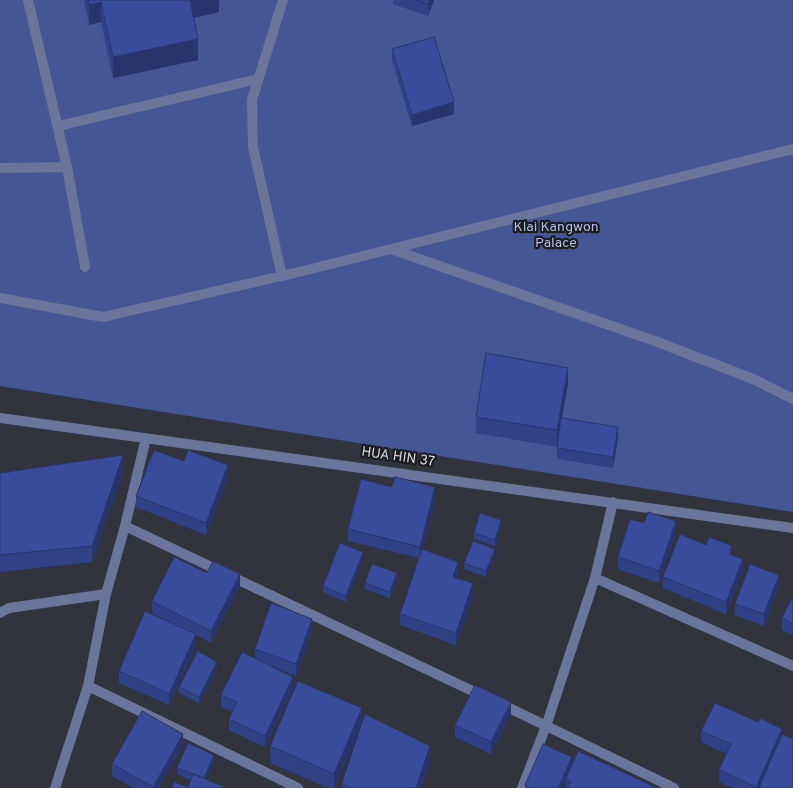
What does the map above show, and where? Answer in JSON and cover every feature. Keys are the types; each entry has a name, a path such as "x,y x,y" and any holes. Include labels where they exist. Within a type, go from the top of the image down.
{"street":[{"path":"28,0 67,168 85,267"},
{"path":"282,276 253,147 252,100 283,0"},
{"path":"58,126 258,79"},
{"path":"0,298 103,317 282,276 793,149"},
{"path":"0,168 67,168"},
{"path":"390,249 655,341 754,379 793,399"},
{"name":"HUA HIN 37","path":"0,418 793,528"},
{"path":"55,788 88,686 106,594 125,526 146,438"},
{"path":"522,788 546,726 595,578 613,502"},
{"path":"125,526 674,788"},
{"path":"595,578 793,666"},
{"path":"0,613 9,608 106,594"},
{"path":"88,686 298,788"}],"green space":[{"name":"Klai Kangwon Palace","path":"0,0 793,0 793,512 0,386"}],"building":[{"path":"88,0 190,0 198,39 113,57 101,2 89,5"},
{"path":"416,0 430,0 428,4"},
{"path":"434,37 454,102 412,115 392,49"},
{"path":"486,353 568,368 557,430 476,417"},
{"path":"561,418 618,427 613,457 557,448"},
{"path":"154,450 184,461 188,450 228,465 206,523 136,496"},
{"path":"123,455 92,546 0,555 0,473"},
{"path":"395,477 435,487 420,547 348,529 361,479 392,487"},
{"path":"648,512 676,521 659,571 618,557 630,519 644,523"},
{"path":"480,513 501,520 495,540 474,533"},
{"path":"680,534 706,545 709,537 732,546 729,554 743,559 726,602 663,577"},
{"path":"473,541 495,549 486,571 464,563"},
{"path":"340,543 363,552 346,596 323,586"},
{"path":"422,549 458,562 453,577 473,583 456,633 400,614"},
{"path":"174,557 207,573 213,561 240,574 211,631 152,601"},
{"path":"372,564 397,573 390,592 365,583"},
{"path":"750,564 779,575 764,614 735,604"},
{"path":"793,596 793,624 782,618"},
{"path":"271,603 312,619 296,664 255,649"},
{"path":"145,611 196,634 169,694 119,671"},
{"path":"198,651 217,662 199,697 179,687"},
{"path":"242,652 293,677 265,736 229,719 237,702 221,695"},
{"path":"298,681 362,708 334,774 270,746"},
{"path":"475,685 511,702 491,742 455,725"},
{"path":"715,703 758,722 760,718 782,729 756,787 719,770 731,744 701,731"},
{"path":"142,711 183,734 153,787 112,764"},
{"path":"365,714 430,746 416,788 351,788 342,783"},
{"path":"782,734 793,739 793,788 759,788"},
{"path":"188,743 214,755 204,778 177,768"},
{"path":"543,744 572,757 558,788 530,788 525,785"},
{"path":"578,751 657,788 568,788 571,781 566,779"},
{"path":"193,774 222,786 222,788 172,788 174,782 188,787"}]}
